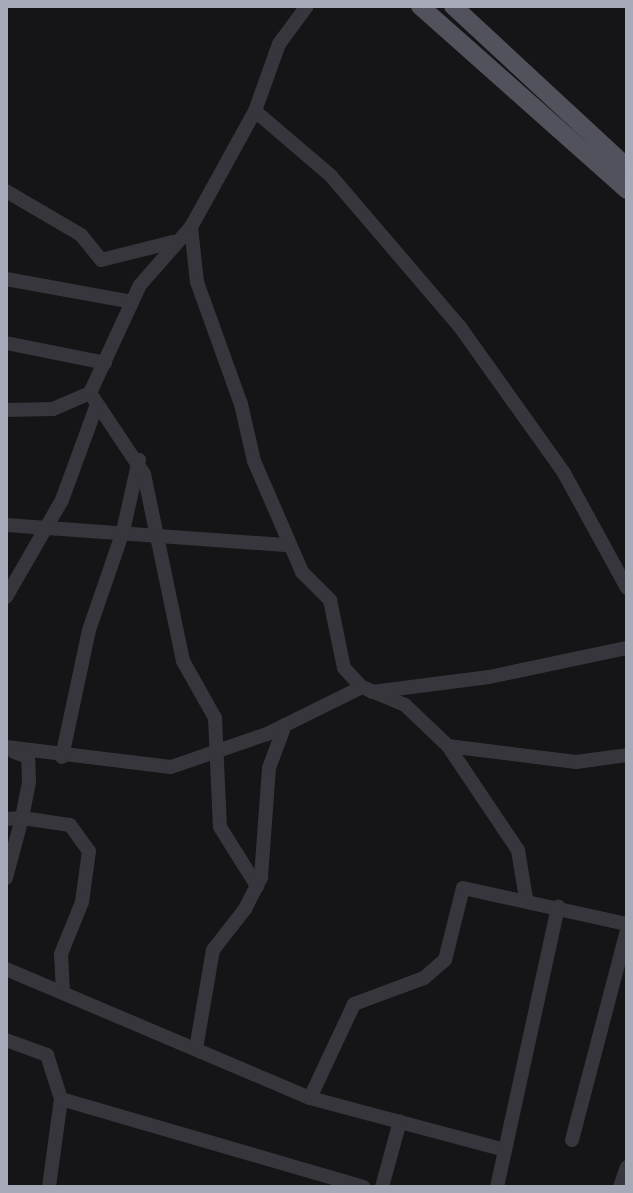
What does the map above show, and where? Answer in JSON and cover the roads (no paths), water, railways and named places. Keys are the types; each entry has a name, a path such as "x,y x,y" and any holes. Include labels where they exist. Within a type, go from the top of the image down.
{"main road":[{"path":"420,6 627,190"},
{"path":"453,6 627,167"}],"street":[{"path":"6,597 50,525 81,458 93,400 105,363 132,302 174,242 191,227 255,111 279,44 307,6"},
{"path":"255,111 331,176 460,327 564,473 627,588"},
{"path":"6,191 81,235 101,260 174,242"},
{"path":"191,227 208,322 288,545 308,581 330,600 344,668 367,689 405,705 448,746 518,850 526,899"},
{"path":"6,279 132,302"},
{"path":"6,343 105,363"},
{"path":"6,410 53,409 93,400"},
{"path":"93,400 139,460 161,534 183,661 215,718 220,827 257,886"},
{"path":"62,757 89,630 123,531 139,460"},
{"path":"6,525 50,525 288,545"},
{"path":"6,748 162,768 217,754 367,689 489,677 627,648"},
{"path":"196,1049 213,950 257,886 269,768 277,736 288,722"},
{"path":"448,746 576,762 627,755"},
{"path":"6,748 28,757 29,782 6,878"},
{"path":"6,819 22,818 70,825 91,859 82,902 61,954 63,991"},
{"path":"310,1098 354,1004 424,978 445,960 463,888 526,899 627,924"},
{"path":"497,1187 558,907"},
{"path":"572,1140 627,931"},
{"path":"6,969 310,1098 505,1150"},
{"path":"6,1040 47,1055 61,1099 49,1187"},
{"path":"61,1099 363,1187"},
{"path":"382,1187 400,1121"},
{"path":"620,1187 627,1167"}]}
